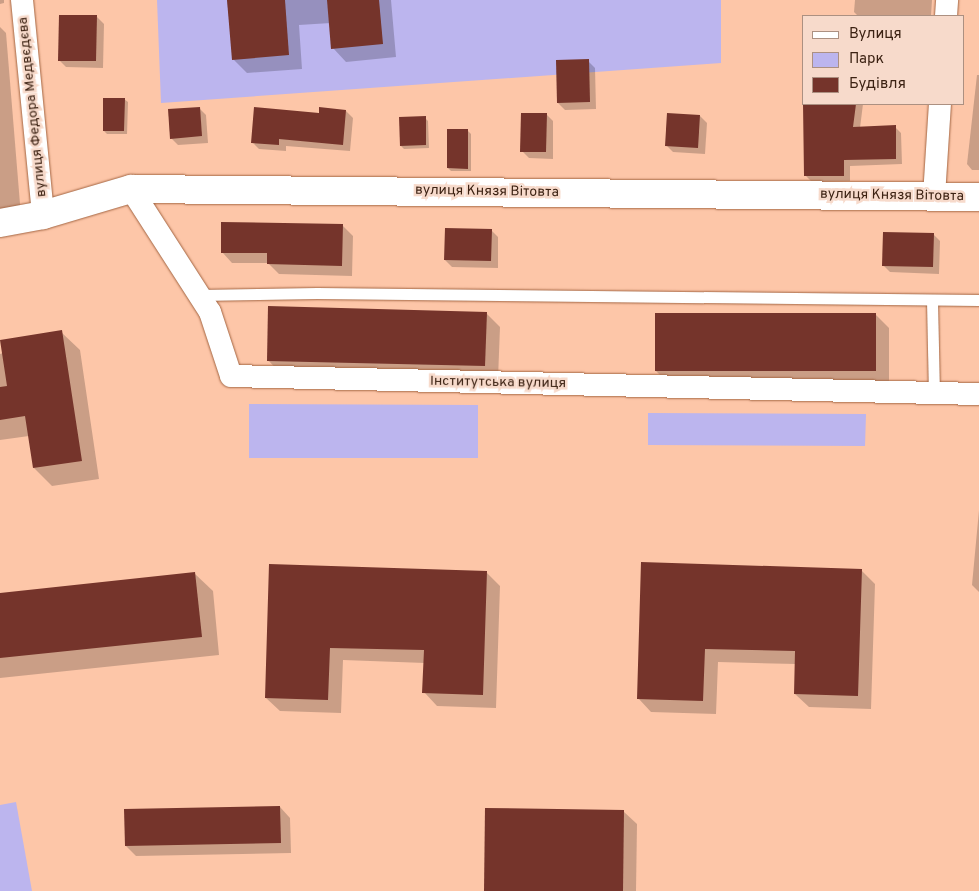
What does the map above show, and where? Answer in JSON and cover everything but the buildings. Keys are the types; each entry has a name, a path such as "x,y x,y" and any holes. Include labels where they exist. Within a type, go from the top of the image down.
{"street":[{"name":"вулиця Федора Медвєдєва","path":"22,0 43,215"},
{"path":"946,15 947,0"},
{"path":"934,196 940,105"},
{"name":"вулиця Князя Вітовта","path":"0,223 43,215 131,189 979,197"},
{"name":"Інститутська вулиця","path":"131,189 210,312 231,376 979,394"}],"lane":[{"path":"199,295 317,293 979,300"},
{"path":"932,300 934,393"}],"green space":[{"path":"157,0 721,0 721,63 161,103"},
{"path":"249,404 478,405 478,458 249,458"},
{"path":"648,413 866,414 865,446 648,445"},
{"path":"16,802 32,891 0,891 0,805"}]}
